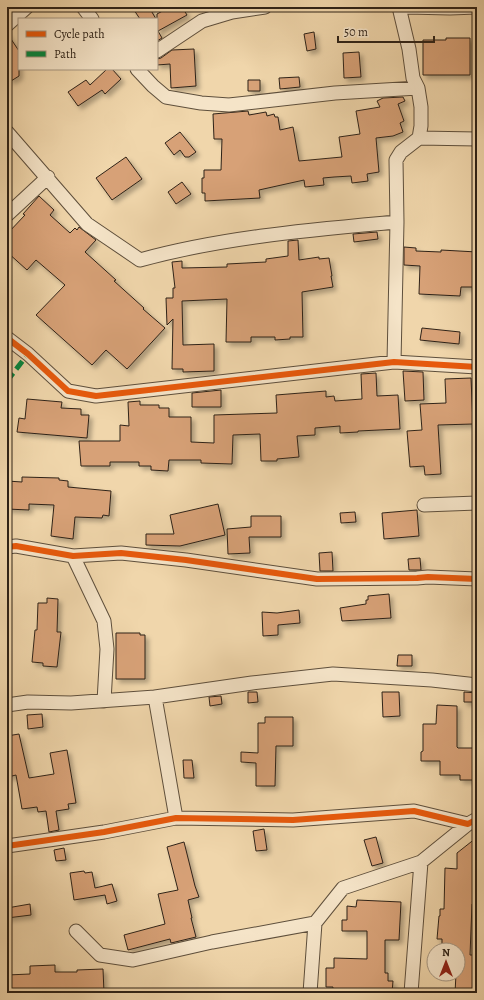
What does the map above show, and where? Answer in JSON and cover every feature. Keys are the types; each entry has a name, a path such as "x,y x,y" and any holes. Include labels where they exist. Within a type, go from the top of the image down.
{"street":[{"path":"7,25 27,7"},
{"path":"83,7 91,18"},
{"path":"158,50 202,22 232,12 265,7"},
{"path":"394,362 397,222 396,160 401,152 418,138 421,126 422,107 418,88 413,78 409,49 398,7"},
{"path":"407,7 477,7"},
{"path":"138,70 166,97 200,103 229,105 335,93 418,88"},
{"path":"7,132 48,177 87,224 140,260 177,250 265,235 397,222"},
{"path":"418,138 477,139"},
{"path":"7,216 48,177"},
{"path":"7,338 28,354 68,391 96,396 394,362 477,368"},
{"path":"424,505 477,503"},
{"path":"7,547 16,546 73,556 122,553 186,560 317,579 428,577 477,579"},
{"path":"73,556 104,621 107,649 104,701"},
{"path":"7,705 28,702 71,703 155,697 252,683 333,674 432,680 477,685"},
{"path":"155,697 176,818"},
{"path":"7,846 104,832 176,818 293,820 414,811 472,822"},
{"path":"310,993 314,923 343,888 421,862 472,822"},
{"path":"411,993 421,862"},
{"path":"76,931 100,955 133,960 212,942 314,923"}],"building":[{"path":"132,7 149,7 155,18 139,18"},
{"path":"170,7 182,7 187,15 158,31 157,14"},
{"path":"158,31 162,38 158,40"},
{"path":"314,32 316,49 307,51 304,34"},
{"path":"7,33 18,50 19,76 11,81 7,75"},
{"path":"446,38 470,38 470,75 423,75 423,40 446,40"},
{"path":"194,49 196,86 171,88 170,64 158,65 158,59 172,50"},
{"path":"359,52 361,77 344,78 343,53"},
{"path":"106,70 113,70 121,79 105,94 102,90 78,106 68,92 86,80 90,85"},
{"path":"299,77 300,87 280,89 279,78"},
{"path":"248,80 260,80 260,91 248,91"},
{"path":"403,97 405,101 398,104 404,121 400,123 403,132 393,136 376,138 379,172 367,174 368,181 352,183 351,176 323,178 324,185 305,187 304,180 259,190 260,198 205,201 205,193 202,193 202,178 204,178 204,170 221,170 222,139 214,139 213,114 248,111 249,115 266,112 267,116 274,114 275,117 278,117 280,130 293,127 299,161 342,157 339,137 360,134 356,111 380,107 377,101 383,98"},
{"path":"180,132 196,152 189,157 185,157 180,150 174,155 165,143"},
{"path":"126,157 142,179 112,200 96,178"},
{"path":"182,182 191,194 176,204 168,192"},
{"path":"39,196 54,210 50,215 70,233 75,228 77,230 79,227 96,240 85,252 116,280 114,281 144,308 143,309 165,328 127,369 106,350 92,365 36,315 65,285 36,260 27,270 7,252 7,234 25,215 23,214"},
{"path":"377,232 378,239 354,242 353,234"},
{"path":"298,240 299,260 319,257 319,259 329,258 333,287 302,292 303,337 290,337 290,339 275,340 275,337 251,337 251,342 226,342 227,299 182,301 183,345 214,344 214,371 183,372 183,369 172,369 173,319 167,325 166,298 173,298 173,288 175,288 172,262 182,261 182,268 227,267 227,264 266,262 266,259 288,256 288,241"},
{"path":"404,247 416,248 416,251 441,252 441,250 477,252 477,287 461,287 460,296 419,294 420,266 404,265"},
{"path":"422,328 460,332 459,344 420,340"},
{"path":"403,371 423,372 424,400 405,401"},
{"path":"376,373 377,396 398,395 400,429 340,433 340,426 315,428 315,435 297,436 299,457 277,459 277,461 261,461 260,434 233,435 232,464 201,463 201,460 169,460 168,471 151,470 151,466 139,466 139,462 110,462 110,466 81,466 79,441 120,441 120,425 129,426 128,402 140,401 140,405 159,405 159,408 169,408 169,417 191,417 191,442 214,443 214,415 277,413 276,395 326,391 326,397 334,396 335,401 362,399 361,374"},
{"path":"471,378 473,424 438,425 441,474 425,475 424,466 410,467 407,431 422,430 420,404 446,403 445,379"},
{"path":"221,390 221,407 192,407 192,393"},
{"path":"27,399 62,402 61,408 81,409 81,415 89,415 87,438 17,432 19,418 25,419"},
{"path":"22,477 59,478 59,480 68,481 68,487 111,491 109,516 103,515 102,518 75,517 73,539 51,536 54,505 29,504 29,510 7,509 7,481 22,482"},
{"path":"218,504 225,535 180,546 146,545 146,534 174,534 170,515"},
{"path":"417,510 419,536 384,539 382,513"},
{"path":"355,512 356,522 341,523 340,513"},
{"path":"251,516 281,516 281,537 249,537 250,553 228,554 227,529 251,527"},
{"path":"332,552 333,571 320,571 319,553"},
{"path":"420,558 421,570 409,570 408,559"},
{"path":"389,594 391,618 342,621 340,608 366,604 368,596"},
{"path":"47,598 58,599 57,632 61,632 57,667 43,666 43,663 32,662 35,630 37,630 38,603 47,603"},
{"path":"299,610 300,623 278,625 278,635 263,636 262,612 277,613"},
{"path":"116,633 140,633 140,635 145,635 145,679 116,679"},
{"path":"398,655 412,655 412,666 397,666"},
{"path":"248,692 257,692 258,702 248,703"},
{"path":"382,692 399,692 400,716 383,717"},
{"path":"464,692 477,693 477,702 464,702"},
{"path":"221,696 222,704 210,706 209,697"},
{"path":"437,705 457,706 457,747 477,748 477,780 460,780 460,775 440,775 440,761 421,761 421,752 423,751 423,724 436,724"},
{"path":"42,714 43,727 28,729 27,715"},
{"path":"265,717 293,717 293,746 276,746 275,786 256,786 256,763 241,762 241,752 258,753 258,723 265,723"},
{"path":"19,734 29,778 54,774 50,753 67,750 76,803 68,804 69,809 56,811 59,830 49,832 46,811 38,812 37,807 22,809 16,775 8,777 7,736"},
{"path":"183,760 192,760 194,778 184,778"},
{"path":"264,829 267,850 256,851 253,831"},
{"path":"376,837 383,863 372,866 364,840"},
{"path":"476,838 477,904 472,904 470,955 477,955 476,993 455,993 456,982 466,982 466,942 442,942 442,939 437,939 440,909 444,909 445,868 457,869 457,853"},
{"path":"184,842 199,897 188,900 196,937 171,943 170,939 128,950 124,935 165,924 158,894 178,890 167,847"},
{"path":"64,848 66,860 56,861 54,850"},
{"path":"84,871 85,873 92,872 95,888 112,884 117,901 107,904 105,895 74,900 70,873"},
{"path":"357,900 401,902 399,940 385,940 385,973 388,973 388,981 393,981 392,993 332,993 333,987 326,987 326,968 334,968 334,958 367,959 367,931 342,931 342,920 347,920 347,906 356,907"},
{"path":"30,904 31,915 7,918 7,908"},
{"path":"55,965 55,972 77,972 77,970 103,969 104,993 8,993 7,975 30,974 30,966"}],"marked path":[{"path":"7,381 28,354"}],"cycle path":[{"path":"7,338 28,354 68,391 96,396 394,362 477,367"},
{"path":"7,547 16,546 73,556 121,553 186,560 317,579 428,577 477,579"},
{"path":"7,846 104,832 176,818 293,820 414,811 468,824 477,819"}]}
